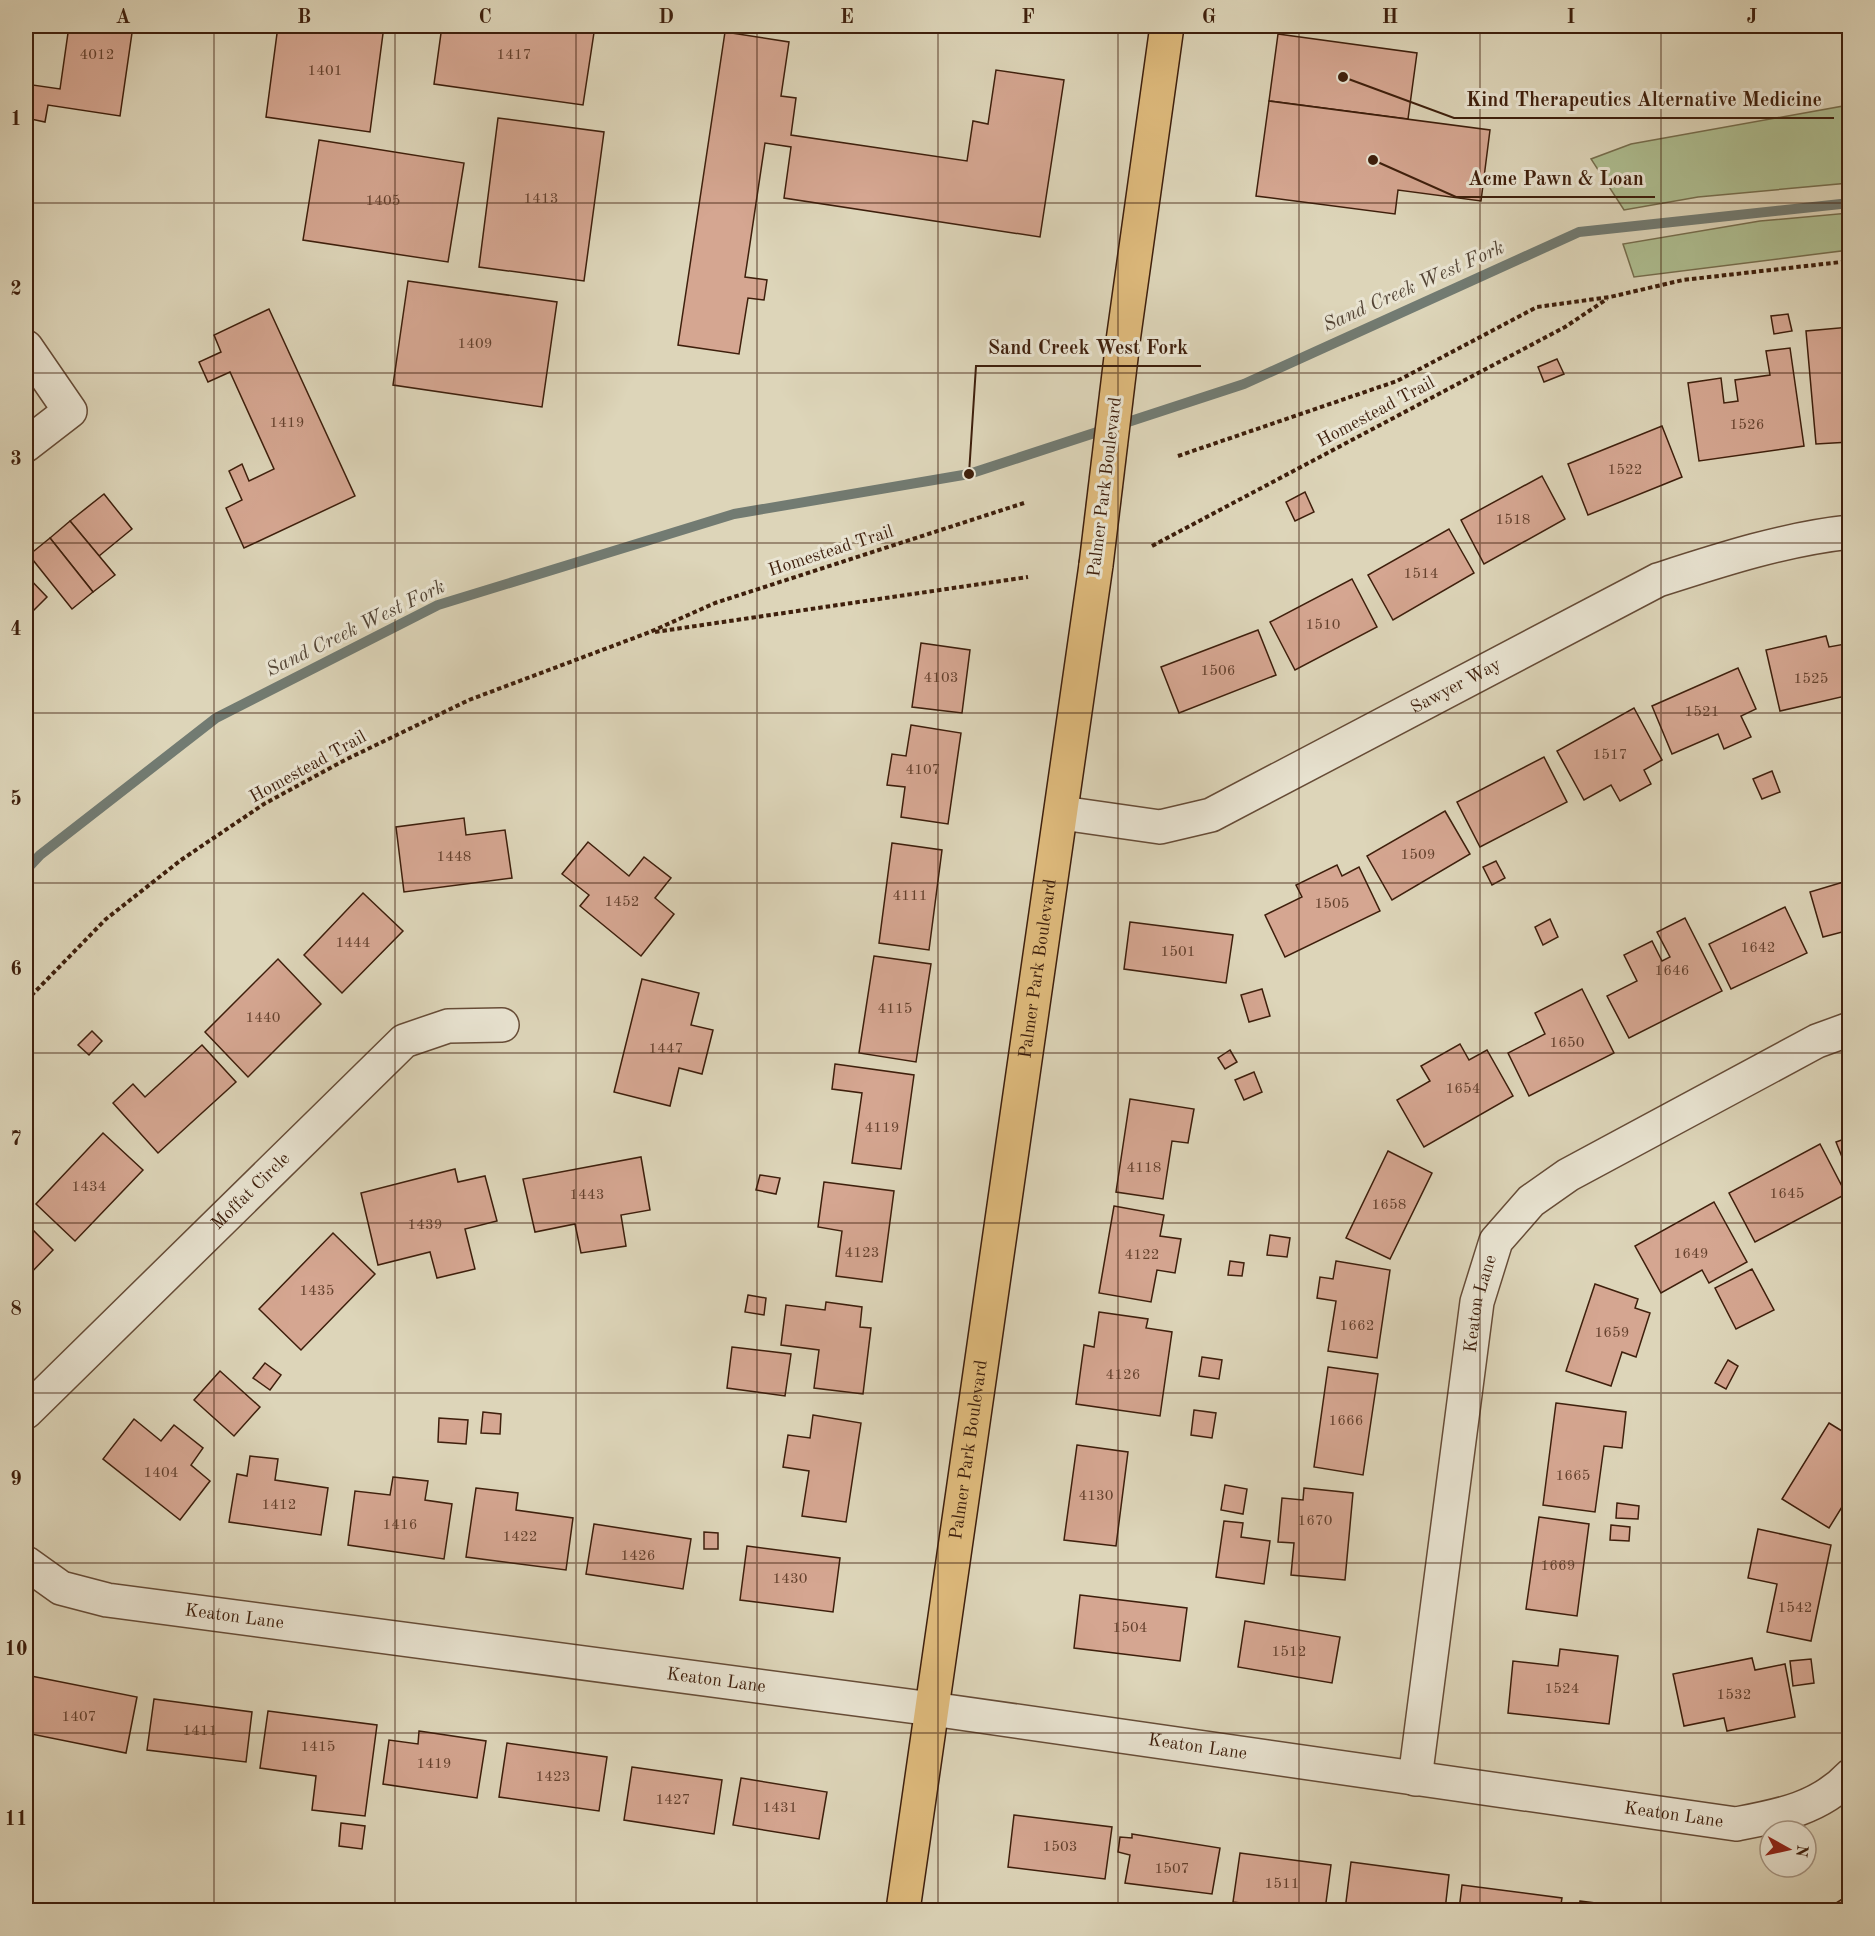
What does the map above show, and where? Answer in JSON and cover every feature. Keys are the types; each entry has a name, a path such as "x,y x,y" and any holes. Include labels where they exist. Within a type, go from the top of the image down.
{"main road":[{"name":"Palmer Park Boulevard","path":"903,1911 1062,813 1096,565 1123,340 1167,26"}],"street":[{"path":"26,347 70,411 26,445"},
{"name":"Sawyer Way","path":"1062,813 1160,827 1211,815 1658,580 1730,557 1821,535 1850,532"},
{"name":"Moffat Circle","path":"26,1412 404,1041 448,1026 502,1025"},
{"name":"Keaton Lane","path":"1415,1779 1477,1302 1496,1241 1531,1201 1568,1175 1817,1041 1850,1029"},
{"name":"Keaton Lane","path":"26,1563 61,1588 107,1600 932,1709 1736,1824 1794,1813 1838,1788 1850,1776"}],"path":[{"name":"Homestead Trail","path":"1178,456 1397,381 1537,307 1610,297 1683,280 1850,261"},
{"name":"Homestead Trail","path":"1152,546 1565,327 1610,297"},
{"name":"Homestead Trail","path":"26,1001 106,919 181,860 264,804 345,760 469,700 650,632 715,603 1024,503"},
{"name":"Homestead Trail","path":"650,632 1028,577"}],"green space":[{"path":"1849,105 1849,183 1698,197 1624,210 1591,159 1631,144"},
{"path":"1849,213 1849,250 1634,277 1623,244 1760,221"}],"building":[{"path":"69,26 133,26 120,116 48,105 45,122 26,118 26,84 60,89"},
{"path":"278,26 384,26 370,132 266,117"},
{"path":"442,26 595,26 583,105 434,84"},
{"path":"725,32 789,42 781,96 796,98 791,135 967,161 973,121 988,124 996,70 1064,80 1040,237 784,198 791,147 765,143 745,277 767,280 764,300 748,298 739,354 678,345"},
{"path":"1278,34 1417,53 1408,119 1269,101"},
{"path":"1269,101 1490,130 1481,201 1398,190 1395,214 1256,196"},
{"path":"498,118 604,132 584,281 479,267"},
{"path":"319,140 464,163 448,262 303,240"},
{"path":"408,281 557,302 542,407 393,385"},
{"path":"269,309 355,496 244,548 226,508 242,500 229,471 242,464 249,481 274,469 230,372 208,382 199,362 221,352 214,335"},
{"path":"1788,314 1792,331 1774,334 1771,316"},
{"path":"1850,327 1850,442 1816,444 1806,331"},
{"path":"1790,348 1804,446 1699,461 1688,383 1721,378 1724,403 1738,401 1735,380 1770,375 1766,351"},
{"path":"1557,359 1564,374 1544,382 1538,367"},
{"path":"1662,426 1682,477 1588,515 1568,464"},
{"path":"1542,476 1565,519 1484,564 1461,520"},
{"path":"1305,492 1314,512 1295,521 1286,502"},
{"path":"104,494 132,529 99,556 70,521"},
{"path":"70,521 115,575 93,592 50,538"},
{"path":"1449,529 1474,573 1393,620 1368,575"},
{"path":"50,538 93,592 72,609 29,555"},
{"path":"26,575 47,597 26,618"},
{"path":"1352,579 1377,627 1295,670 1270,622"},
{"path":"1258,630 1276,675 1179,713 1161,667"},
{"path":"1826,636 1829,647 1845,644 1850,663 1850,695 1780,711 1766,650"},
{"path":"921,643 970,650 962,713 912,707"},
{"path":"1738,668 1756,709 1741,716 1751,737 1724,749 1718,734 1672,754 1652,706"},
{"path":"1634,708 1662,760 1644,770 1651,784 1620,801 1611,785 1584,800 1557,751"},
{"path":"911,725 961,733 948,824 901,817 905,787 887,785 892,754 906,756"},
{"path":"1544,757 1567,802 1480,847 1457,802"},
{"path":"1772,771 1780,792 1762,799 1753,779"},
{"path":"1445,811 1470,854 1392,900 1367,856"},
{"path":"464,818 466,835 505,830 512,878 404,892 396,827"},
{"path":"588,842 629,876 644,857 671,878 655,898 674,914 641,956 580,906 589,895 562,874"},
{"path":"892,843 942,850 929,950 879,943"},
{"path":"1496,861 1505,878 1492,885 1483,867"},
{"path":"1337,865 1342,876 1359,867 1380,911 1285,957 1265,915 1302,897 1296,885"},
{"path":"1850,880 1850,930 1823,937 1810,892"},
{"path":"363,893 403,931 342,993 304,955"},
{"path":"1785,907 1807,953 1731,989 1709,944"},
{"path":"1685,918 1722,991 1629,1038 1607,996 1637,981 1624,955 1652,941 1662,961 1670,957 1657,932"},
{"path":"1550,919 1558,937 1543,945 1535,927"},
{"path":"1130,922 1233,935 1226,983 1124,969"},
{"path":"874,956 931,964 916,1062 859,1053"},
{"path":"278,959 321,1004 248,1077 205,1032"},
{"path":"642,979 699,993 691,1025 713,1030 702,1074 679,1068 670,1106 614,1092"},
{"path":"1262,989 1270,1016 1249,1022 1241,995"},
{"path":"1582,989 1614,1053 1529,1096 1508,1053 1545,1034 1535,1013"},
{"path":"92,1031 102,1041 89,1055 78,1045"},
{"path":"1460,1044 1469,1060 1487,1050 1513,1096 1424,1147 1397,1100 1430,1081 1421,1066"},
{"path":"202,1045 236,1082 158,1153 113,1103 133,1084 145,1097"},
{"path":"1230,1050 1237,1062 1225,1069 1218,1058"},
{"path":"835,1064 914,1075 901,1169 852,1163 862,1093 832,1089"},
{"path":"1254,1072 1262,1092 1244,1100 1235,1080"},
{"path":"1130,1099 1194,1109 1188,1143 1172,1141 1163,1199 1116,1192"},
{"path":"103,1133 143,1170 75,1241 36,1204"},
{"path":"1850,1137 1850,1177 1836,1142"},
{"path":"1820,1144 1846,1194 1755,1242 1729,1193"},
{"path":"1388,1151 1432,1173 1390,1259 1346,1238"},
{"path":"641,1157 650,1210 621,1215 626,1246 581,1253 575,1224 535,1232 523,1179"},
{"path":"455,1169 458,1182 485,1176 497,1221 465,1229 475,1269 437,1278 430,1252 378,1265 361,1193"},
{"path":"760,1175 780,1178 776,1194 756,1190"},
{"path":"824,1182 894,1191 882,1282 836,1276 842,1231 818,1227"},
{"path":"1714,1202 1747,1262 1709,1283 1702,1270 1661,1293 1635,1246"},
{"path":"1114,1206 1164,1215 1160,1236 1181,1239 1175,1273 1157,1270 1151,1302 1099,1293"},
{"path":"26,1223 53,1250 26,1278"},
{"path":"333,1233 375,1274 301,1350 259,1309"},
{"path":"1270,1235 1290,1238 1287,1257 1267,1255"},
{"path":"1230,1261 1244,1263 1242,1276 1228,1275"},
{"path":"1336,1261 1390,1270 1377,1358 1328,1351 1336,1301 1317,1298 1320,1277 1333,1279"},
{"path":"1752,1269 1774,1310 1736,1329 1715,1288"},
{"path":"1595,1284 1638,1299 1635,1308 1650,1313 1636,1357 1622,1352 1611,1386 1566,1371"},
{"path":"748,1295 766,1298 764,1315 745,1312"},
{"path":"826,1302 862,1307 860,1327 871,1328 863,1394 814,1388 819,1350 781,1345 786,1305 825,1310"},
{"path":"1099,1312 1148,1319 1146,1328 1172,1332 1160,1416 1076,1404 1084,1345 1094,1347"},
{"path":"732,1347 791,1354 785,1396 727,1388"},
{"path":"1202,1357 1222,1360 1219,1379 1199,1376"},
{"path":"1728,1360 1738,1366 1726,1389 1715,1383"},
{"path":"265,1363 281,1375 270,1390 253,1378"},
{"path":"1328,1367 1378,1374 1363,1475 1314,1467"},
{"path":"220,1371 260,1407 234,1436 194,1400"},
{"path":"1556,1403 1626,1412 1622,1448 1604,1446 1595,1512 1543,1505"},
{"path":"1194,1410 1216,1413 1212,1438 1191,1435"},
{"path":"483,1412 501,1414 500,1434 481,1433"},
{"path":"813,1415 861,1423 846,1522 802,1516 809,1471 783,1467 788,1435 810,1438"},
{"path":"439,1418 468,1420 466,1444 438,1442"},
{"path":"134,1419 161,1441 174,1425 203,1448 191,1465 210,1481 180,1520 103,1459"},
{"path":"1829,1423 1850,1436 1850,1494 1829,1528 1782,1499"},
{"path":"1077,1445 1128,1452 1116,1546 1064,1540"},
{"path":"250,1456 278,1459 275,1480 328,1488 321,1535 229,1522 237,1474 247,1476"},
{"path":"393,1477 428,1481 425,1500 452,1504 444,1559 348,1545 355,1491 390,1495"},
{"path":"1225,1485 1247,1489 1243,1514 1221,1510"},
{"path":"476,1488 518,1493 516,1510 573,1518 566,1570 466,1557"},
{"path":"1304,1488 1353,1493 1345,1580 1291,1575 1294,1543 1278,1542 1282,1498 1303,1500"},
{"path":"1617,1503 1639,1506 1638,1519 1616,1518"},
{"path":"1539,1517 1589,1524 1577,1616 1526,1609"},
{"path":"1224,1521 1243,1523 1241,1537 1270,1541 1264,1584 1216,1577"},
{"path":"594,1524 691,1539 683,1589 586,1574"},
{"path":"1611,1525 1630,1527 1629,1541 1610,1540"},
{"path":"1758,1529 1831,1545 1811,1641 1767,1632 1777,1584 1748,1578"},
{"path":"704,1532 718,1533 718,1549 704,1549"},
{"path":"747,1546 840,1558 833,1612 740,1600"},
{"path":"1080,1595 1187,1608 1180,1661 1074,1648"},
{"path":"1245,1621 1340,1637 1332,1683 1238,1667"},
{"path":"1560,1649 1618,1656 1609,1724 1508,1713 1513,1661 1558,1666"},
{"path":"1752,1658 1755,1670 1785,1664 1795,1717 1727,1731 1724,1718 1684,1726 1673,1674"},
{"path":"1811,1659 1814,1683 1793,1686 1790,1661"},
{"path":"31,1676 137,1697 126,1753 26,1733 26,1702"},
{"path":"154,1699 252,1712 246,1762 147,1750"},
{"path":"268,1711 377,1725 365,1816 312,1810 316,1776 260,1768"},
{"path":"419,1731 486,1741 477,1798 383,1784 389,1740 418,1744"},
{"path":"507,1743 607,1757 599,1811 499,1797"},
{"path":"632,1767 722,1780 714,1834 624,1820"},
{"path":"741,1778 827,1792 819,1839 733,1825"},
{"path":"1014,1815 1112,1827 1105,1879 1008,1867"},
{"path":"341,1823 365,1826 362,1849 339,1846"},
{"path":"1132,1834 1220,1848 1212,1894 1125,1883 1130,1855 1118,1852 1120,1837 1132,1838"},
{"path":"1240,1853 1331,1865 1325,1910 1294,1910 1233,1902"},
{"path":"1351,1862 1449,1875 1445,1910 1345,1910"},
{"path":"1462,1885 1562,1898 1560,1910 1459,1910"},
{"path":"1850,1894 1850,1910 1840,1910 1836,1903"},
{"path":"1580,1901 1651,1910 1579,1910"}],"waterway":[{"name":"Sand Creek West Fork","path":"26,870 40,855 216,718 438,605 734,514 969,474 1244,384 1579,232 1850,203"}],"place":[{"name":"Kind Therapeutics Alternative Medicine","path":"1343,77"},
{"name":"Acme Pawn & Loan","path":"1373,160"},
{"name":"Sand Creek West Fork","path":"969,474"}]}
